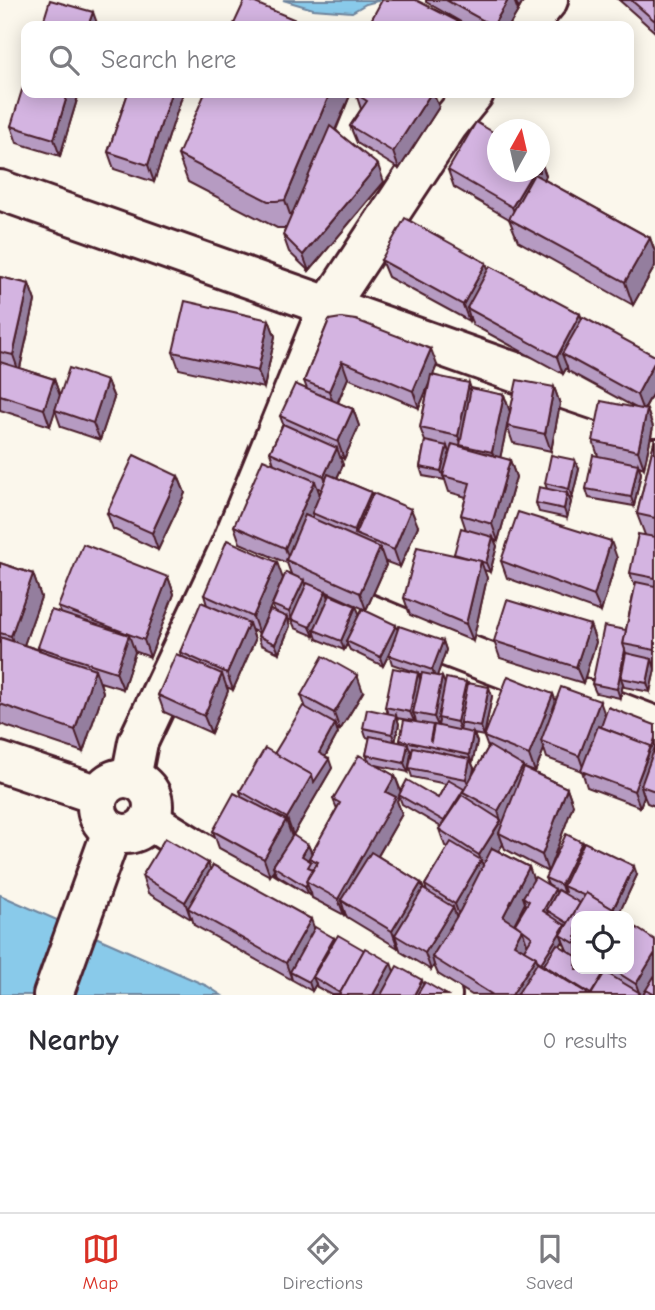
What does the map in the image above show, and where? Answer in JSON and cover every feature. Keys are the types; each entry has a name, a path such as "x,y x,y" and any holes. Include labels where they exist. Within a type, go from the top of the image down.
{"street":[{"path":"531,21 548,0"},
{"path":"53,995 108,843 97,805 115,787 231,545 328,307 448,125 470,98"},
{"path":"0,190 520,374 626,410 655,417"},
{"path":"231,545 337,601 448,647 655,726"},
{"path":"0,762 115,787 145,786 153,802 149,820 143,828 108,843"},
{"path":"149,820 269,895 442,995"}],"water":[{"path":"283,0 381,0 352,12 313,9"},
{"path":"0,895 207,986 221,995 0,995"}],"building":[{"path":"50,0 93,12 90,21 44,21"},
{"path":"245,0 248,0 298,21 235,21"},
{"path":"382,0 416,0 457,21 371,21"},
{"path":"446,0 508,0 496,21 484,21"},
{"path":"631,0 655,0 655,21"},
{"path":"21,93 21,98 66,98 54,139 11,126"},
{"path":"126,98 169,98 148,165 108,152"},
{"path":"203,98 328,98 285,200 268,201 178,155"},
{"path":"362,98 428,98 393,152 350,126 367,101"},
{"path":"476,122 487,128 487,182 527,182 512,207 448,170"},
{"path":"330,126 378,165 303,255 283,235"},
{"path":"530,182 548,182 650,238 625,282 509,219"},
{"path":"405,218 486,263 463,305 381,260"},
{"path":"490,266 580,314 557,357 467,308"},
{"path":"0,277 29,284 13,355 0,352"},
{"path":"185,301 269,320 258,371 173,352"},
{"path":"583,317 655,356 637,395 562,354"},
{"path":"329,320 356,320 431,349 413,391 342,361 329,391 304,381"},
{"path":"0,362 54,379 44,409 0,395"},
{"path":"69,368 107,381 93,423 55,410"},
{"path":"431,375 469,383 458,436 420,428"},
{"path":"517,380 554,387 545,434 507,426"},
{"path":"295,384 353,409 338,442 280,416"},
{"path":"471,388 504,395 492,452 460,445"},
{"path":"601,401 647,410 638,451 593,441"},
{"path":"283,424 337,448 324,476 270,452"},
{"path":"655,438 655,518 637,514"},
{"path":"425,441 447,446 441,471 420,467"},
{"path":"452,444 510,460 492,524 461,515 470,483 443,476"},
{"path":"134,455 178,476 152,533 107,513"},
{"path":"551,455 575,460 569,489 545,483"},
{"path":"593,455 638,464 631,497 586,489"},
{"path":"263,459 315,481 285,548 234,526"},
{"path":"328,474 371,492 354,531 312,513"},
{"path":"539,487 567,493 564,509 536,503"},
{"path":"373,493 411,509 394,550 355,534"},
{"path":"518,512 611,541 594,596 501,561"},
{"path":"305,515 380,548 360,593 286,560"},
{"path":"461,528 493,537 486,563 454,554"},
{"path":"638,534 655,537 655,578 630,573"},
{"path":"227,540 277,562 253,617 204,595"},
{"path":"83,544 168,577 144,640 58,607"},
{"path":"417,547 481,561 466,624 404,598"},
{"path":"0,563 33,574 11,636 0,633"},
{"path":"286,572 304,580 289,612 272,605"},
{"path":"636,582 655,586 655,650 623,644"},
{"path":"307,583 326,591 310,627 291,619"},
{"path":"330,595 356,606 341,641 314,630"},
{"path":"507,600 590,625 576,667 494,641"},
{"path":"201,602 249,623 227,673 180,652"},
{"path":"362,609 396,625 380,657 346,641"},
{"path":"51,610 129,635 116,672 38,647"},
{"path":"270,610 287,617 275,644 258,636"},
{"path":"399,626 443,641 432,670 389,655"},
{"path":"604,626 626,630 617,689 592,684"},
{"path":"0,637 95,669 75,730 0,704"},
{"path":"626,653 652,659 647,683 621,678"},
{"path":"176,654 222,674 204,716 158,695"},
{"path":"323,656 357,675 334,713 301,695"},
{"path":"393,668 418,673 410,712 385,707"},
{"path":"422,673 442,677 434,717 413,713"},
{"path":"508,676 553,694 529,755 484,737"},
{"path":"446,678 466,682 457,722 438,718"},
{"path":"468,683 489,687 481,727 460,723"},
{"path":"561,687 600,701 579,756 541,741"},
{"path":"303,706 335,724 319,753 329,759 314,782 312,775 274,754"},
{"path":"608,707 655,725 652,747 601,727"},
{"path":"367,709 396,715 392,734 363,728"},
{"path":"404,720 433,725 431,741 434,725 473,733 469,755 400,740"},
{"path":"598,726 651,746 634,791 581,771"},
{"path":"370,736 408,744 404,763 366,755"},
{"path":"489,746 523,766 498,811 463,792"},
{"path":"413,747 470,759 466,779 409,768"},
{"path":"655,747 655,791 641,786"},
{"path":"265,748 312,775 287,818 240,791"},
{"path":"359,755 395,776 386,792 396,797 338,899 306,881 318,862 309,858 340,803 333,799"},
{"path":"524,768 567,788 542,855 499,833"},
{"path":"407,780 438,798 448,780 464,789 444,821 399,795"},
{"path":"234,793 286,820 264,859 213,831"},
{"path":"462,795 501,820 479,855 439,829"},
{"path":"566,834 582,842 561,885 545,878"},
{"path":"293,835 308,845 302,856 311,862 308,867 313,869 305,886 273,866"},
{"path":"165,838 208,863 185,902 142,876"},
{"path":"451,842 481,860 455,904 425,885"},
{"path":"584,842 634,866 613,909 586,893 585,896 563,886"},
{"path":"492,848 529,867 503,917 522,929 514,944 536,957 512,995 493,995 432,957 460,911"},
{"path":"371,852 421,883 392,931 341,900"},
{"path":"213,865 311,919 286,963 188,908"},
{"path":"535,877 555,889 543,911 565,925 541,963 524,950 532,937 515,924 529,901 523,897"},
{"path":"423,889 453,907 425,953 395,935"},
{"path":"558,890 580,903 575,911 571,911 568,923 547,910"},
{"path":"586,893 616,911 575,911"},
{"path":"571,918 571,941 561,935"},
{"path":"634,926 655,940 655,953 636,984 620,974 634,974"},
{"path":"315,927 334,938 309,982 290,972"},
{"path":"338,935 364,950 340,993 313,977"},
{"path":"557,944 571,953 571,974 603,974 591,994 544,965"},
{"path":"365,948 391,963 373,995 339,995"},
{"path":"537,963 587,993 586,995 517,995"},
{"path":"397,966 422,980 414,995 381,995"},
{"path":"604,974 608,974 640,993 638,995 591,995"},
{"path":"655,975 655,995 646,990 644,993"},
{"path":"425,982 447,995 417,995"}]}
